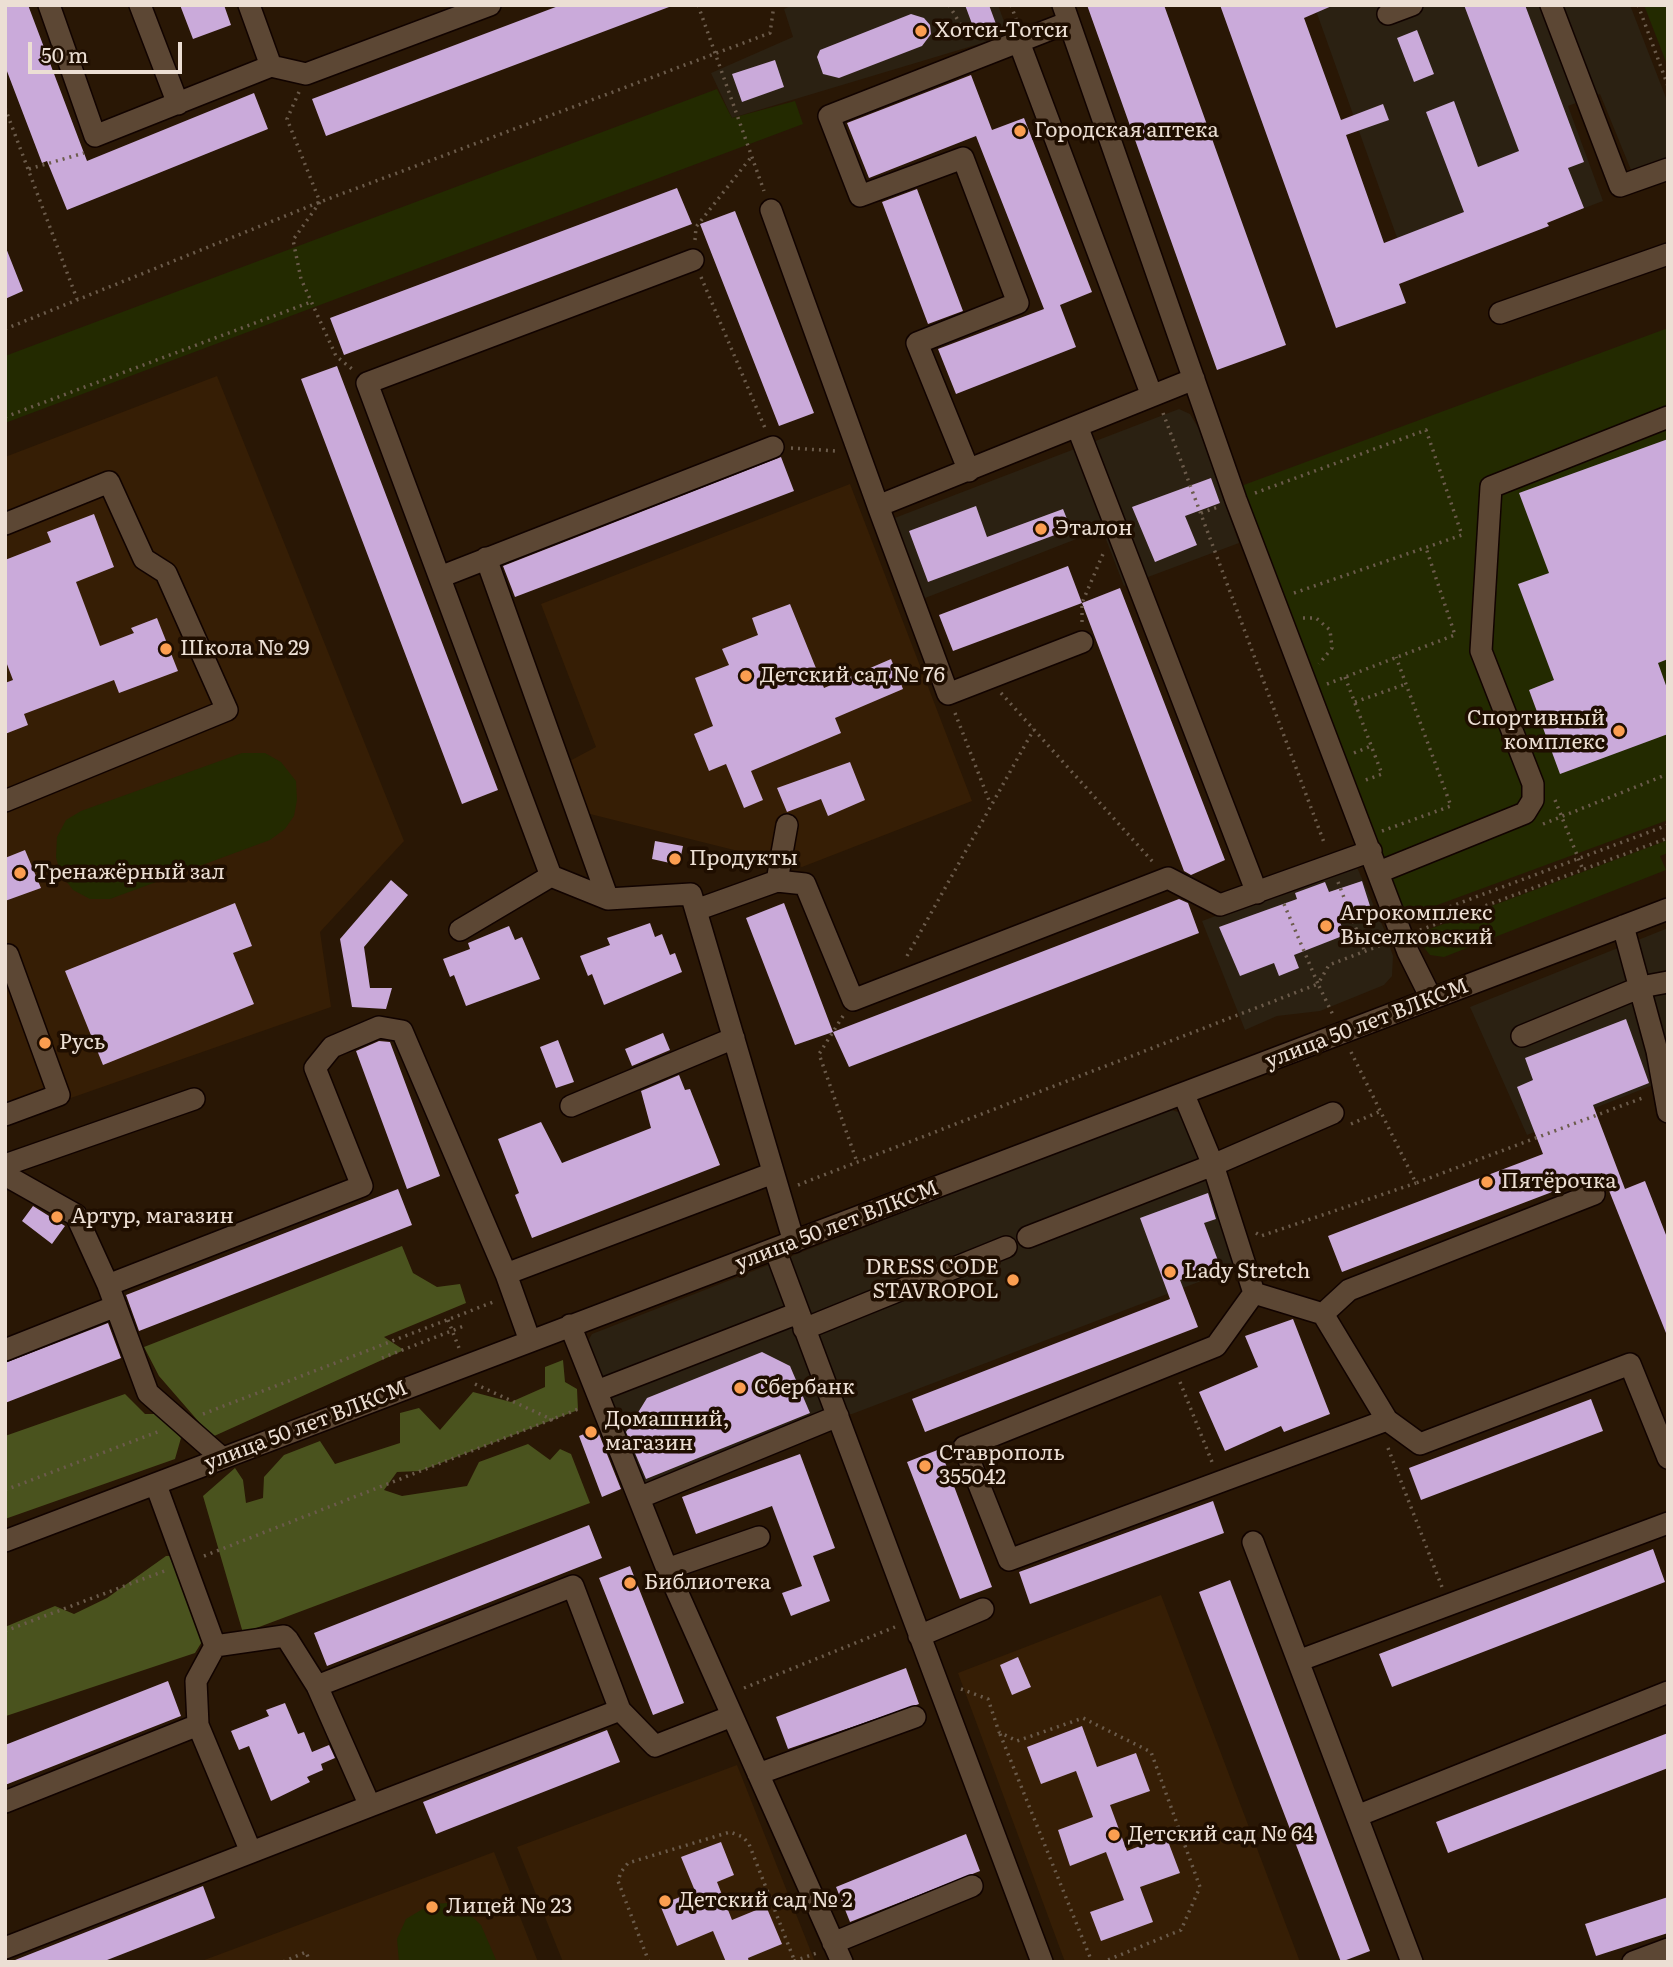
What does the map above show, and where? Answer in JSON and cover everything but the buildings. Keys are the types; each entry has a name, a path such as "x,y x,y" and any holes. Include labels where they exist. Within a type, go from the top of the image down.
{"street":[{"path":"49,5 95,136 271,66 306,74 490,5"},
{"path":"140,5 178,104"},
{"path":"249,5 271,66"},
{"path":"1388,14 1412,5"},
{"path":"1551,5 1620,186 1668,169"},
{"path":"969,471 917,343 1018,303 963,158 860,196 829,116 1021,41 1066,14 1236,500 1400,931 1431,998"},
{"path":"1021,41 1154,395"},
{"path":"771,210 948,695 1082,642"},
{"path":"1500,313 1668,254"},
{"path":"693,260 367,383 551,876 608,899 691,894 774,1173 785,1245 801,1321 1042,1962"},
{"path":"878,506 1194,379"},
{"path":"1378,872 1525,813 1533,800 1533,784 1481,651 1491,487 1668,417"},
{"path":"1077,426 1115,526 1267,890"},
{"path":"440,577 773,447"},
{"path":"5,524 109,482 144,559 166,573 227,710 5,802"},
{"path":"486,558 608,899"},
{"path":"777,881 787,825"},
{"path":"696,910 777,881 805,884 853,1000 1168,878 1220,905 1371,852"},
{"path":"460,930 551,876"},
{"name":"улица 50 лет ВЛКСМ","path":"5,1541 1668,909"},
{"path":"1623,926 1641,987 1668,1112"},
{"path":"5,1115 59,1095 8,955"},
{"path":"1522,1036 1641,987 1668,982"},
{"path":"108,1285 362,1186 316,1069 332,1046 379,1027 402,1031 506,1274 530,1341"},
{"path":"571,1106 734,1038"},
{"path":"1184,1095 1213,1165 1254,1293"},
{"path":"5,1165 194,1099"},
{"path":"1028,1237 1213,1165 1333,1113"},
{"path":"506,1274 774,1173"},
{"path":"5,1175 76,1215 108,1285 148,1393 222,1458"},
{"path":"1323,1314 1349,1290 1594,1194"},
{"path":"599,1395 1006,1247"},
{"path":"1254,1293 1323,1314 1383,1421 1420,1444 1630,1364 1668,1458"},
{"path":"1254,1293 1216,1346 964,1447 1009,1560 1383,1421"},
{"path":"5,1350 116,1306"},
{"path":"570,1325 641,1497 667,1569 838,1952 972,1886"},
{"path":"641,1497 838,1416"},
{"path":"156,1485 215,1646 196,1681 198,1725 251,1852"},
{"path":"1298,1661 1668,1523"},
{"path":"667,1569 758,1536"},
{"path":"1253,1542 1412,1962"},
{"path":"317,1686 573,1586 620,1710 655,1746 727,1706"},
{"path":"916,1628 983,1609"},
{"path":"215,1646 284,1636 317,1686 370,1806"},
{"path":"1357,1816 1668,1692"},
{"path":"5,1948 620,1710"},
{"path":"758,1774 915,1717"},
{"path":"5,1802 198,1725"},
{"path":"1633,1962 1668,1949"}],"path":[{"path":"698,5 718,54 771,210"},
{"path":"5,329 320,202 770,33 774,5"},
{"path":"949,5 979,57"},
{"path":"1011,5 1021,41"},
{"path":"1638,5 1668,86"},
{"path":"306,74 287,119 320,202"},
{"path":"5,108 78,300"},
{"path":"29,169 91,151 95,136"},
{"path":"752,156 696,227 693,260 773,447 859,453"},
{"path":"320,202 293,240 301,279 336,356 367,383"},
{"path":"5,417 311,302"},
{"path":"1154,395 1365,952"},
{"path":"1253,494 1426,430 1462,535 1291,594"},
{"path":"1082,642 1082,603 1115,526"},
{"path":"1326,684 1455,635 1426,548"},
{"path":"1300,618 1316,618 1330,629 1332,648 1318,664"},
{"path":"1382,831 1451,806 1396,657"},
{"path":"1345,677 1382,774 1363,781"},
{"path":"988,679 1168,878"},
{"path":"1354,702 1406,684"},
{"path":"948,695 990,803"},
{"path":"891,985 990,803 1034,729"},
{"path":"1352,753 1371,746"},
{"path":"1551,792 1583,870"},
{"path":"1267,890 1318,984 1329,965 1365,952 1400,931 1668,825"},
{"path":"1400,931 1583,870 1668,838"},
{"path":"853,1000 819,1054 857,1162"},
{"path":"1228,1213 1261,1236 1416,1183"},
{"path":"382,1358 464,1326"},
{"path":"1173,1363 1220,1482"},
{"path":"5,1631 185,1563 599,1395"},
{"path":"1383,1421 1448,1605"},
{"path":"727,1706 916,1628"},
{"path":"936,1681 988,1699 1092,1962"},
{"path":"999,1732 1017,1741 1083,1718 1151,1752 1200,1887 1181,1930 1102,1962"},
{"path":"649,1962 618,1881 621,1872 628,1863 730,1832 743,1837 749,1844 794,1962"},
{"path":"283,1962 306,1952 310,1962"}],"shaded area":[{"path":"793,5 998,5 1009,35 732,118 711,73 793,37 784,9"},
{"path":"1314,5 1630,5 1668,103 1668,158 1631,170 1600,94 1568,106 1603,201 1410,274"},
{"name":"Школа № 29","path":"217,376 404,841 320,932 331,1007 5,1121 5,457"},
{"path":"1179,409 1190,414 1199,429 1239,543 1124,586 1102,529 920,600 892,519"},
{"name":"Детский сад № 76","path":"850,484 972,801 802,867 582,812 564,764 596,747 541,604"},
{"path":"1356,865 1393,956 1392,976 1384,985 1320,1011 1277,1016 1245,1030 1202,921"},
{"path":"1668,928 1668,1079 1527,1135 1470,1007"},
{"path":"1168,1109 1182,1113 1213,1189 1238,1267 852,1414 824,1414 644,1488 585,1346 592,1334"},
{"path":"1161,1595 1300,1962 1065,1962 958,1673"},
{"name":"Детский сад № 2","path":"737,1765 815,1962 563,1962 517,1847"},
{"name":"Лицей № 23","path":"494,1852 538,1962 199,1962"}],"green space":[{"path":"1644,5 1668,5 1668,67"},
{"path":"717,89 732,118 795,101 803,124 5,423 5,356"},
{"path":"1668,328 1668,820 1402,918 1241,486"},
{"path":"242,753 265,753 281,762 296,781 294,816 285,829 270,840 110,899 90,899 73,890 60,873 56,857 57,837 66,820 81,811"},
{"path":"1668,840 1668,853 1660,856 1666,870 1444,957 1430,955 1414,935"},
{"path":"402,1246 413,1273 437,1287 460,1284 466,1303 384,1337 404,1350 212,1437 159,1376 144,1347"},
{"path":"563,1360 565,1382 577,1389 578,1410 420,1471 397,1472 384,1490 402,1496 467,1486 479,1462 528,1444 550,1460 560,1449 571,1454 590,1503 243,1633 203,1496 235,1468 243,1480 246,1503 263,1498 264,1477 284,1455 320,1441 335,1464 400,1443 400,1413 419,1408 440,1430 473,1392 511,1402 545,1387 545,1367"},
{"path":"125,1394 145,1414 159,1414 181,1438 175,1459 5,1519 5,1436"},
{"path":"188,1555 208,1632 195,1653 6,1716 5,1627 55,1606 74,1614 107,1598 166,1556"},
{"path":"448,1903 466,1911 481,1925 497,1962 399,1962 397,1939 406,1919 431,1904"}],"place":[{"name":"Хотси-Тотси","path":"921,31"},
{"name":"Городская аптека","path":"1020,131"},
{"name":"Эталон","path":"1041,529"},
{"name":"Школа № 29","path":"166,649"},
{"name":"Детский сад № 76","path":"746,676"},
{"name":"Спортивный комплекс","path":"1619,731"},
{"name":"Продукты","path":"675,859"},
{"name":"Тренажёрный зал","path":"20,873"},
{"name":"Агрокомплекс Выселковский","path":"1326,926"},
{"name":"Русь","path":"45,1043"},
{"name":"Пятёрочка","path":"1487,1182"},
{"name":"Артур, магазин","path":"57,1217"},
{"name":"Lady Stretch","path":"1170,1272"},
{"name":"DRESS CODE STAVROPOL","path":"1013,1280"},
{"name":"Сбербанк","path":"740,1388"},
{"name":"Домашний, магазин","path":"591,1432"},
{"name":"Ставрополь 355042","path":"925,1466"},
{"name":"Библиотека","path":"630,1583"},
{"name":"Детский сад № 64","path":"1114,1835"},
{"name":"Детский сад № 2","path":"665,1901"},
{"name":"Лицей № 23","path":"432,1907"}]}
